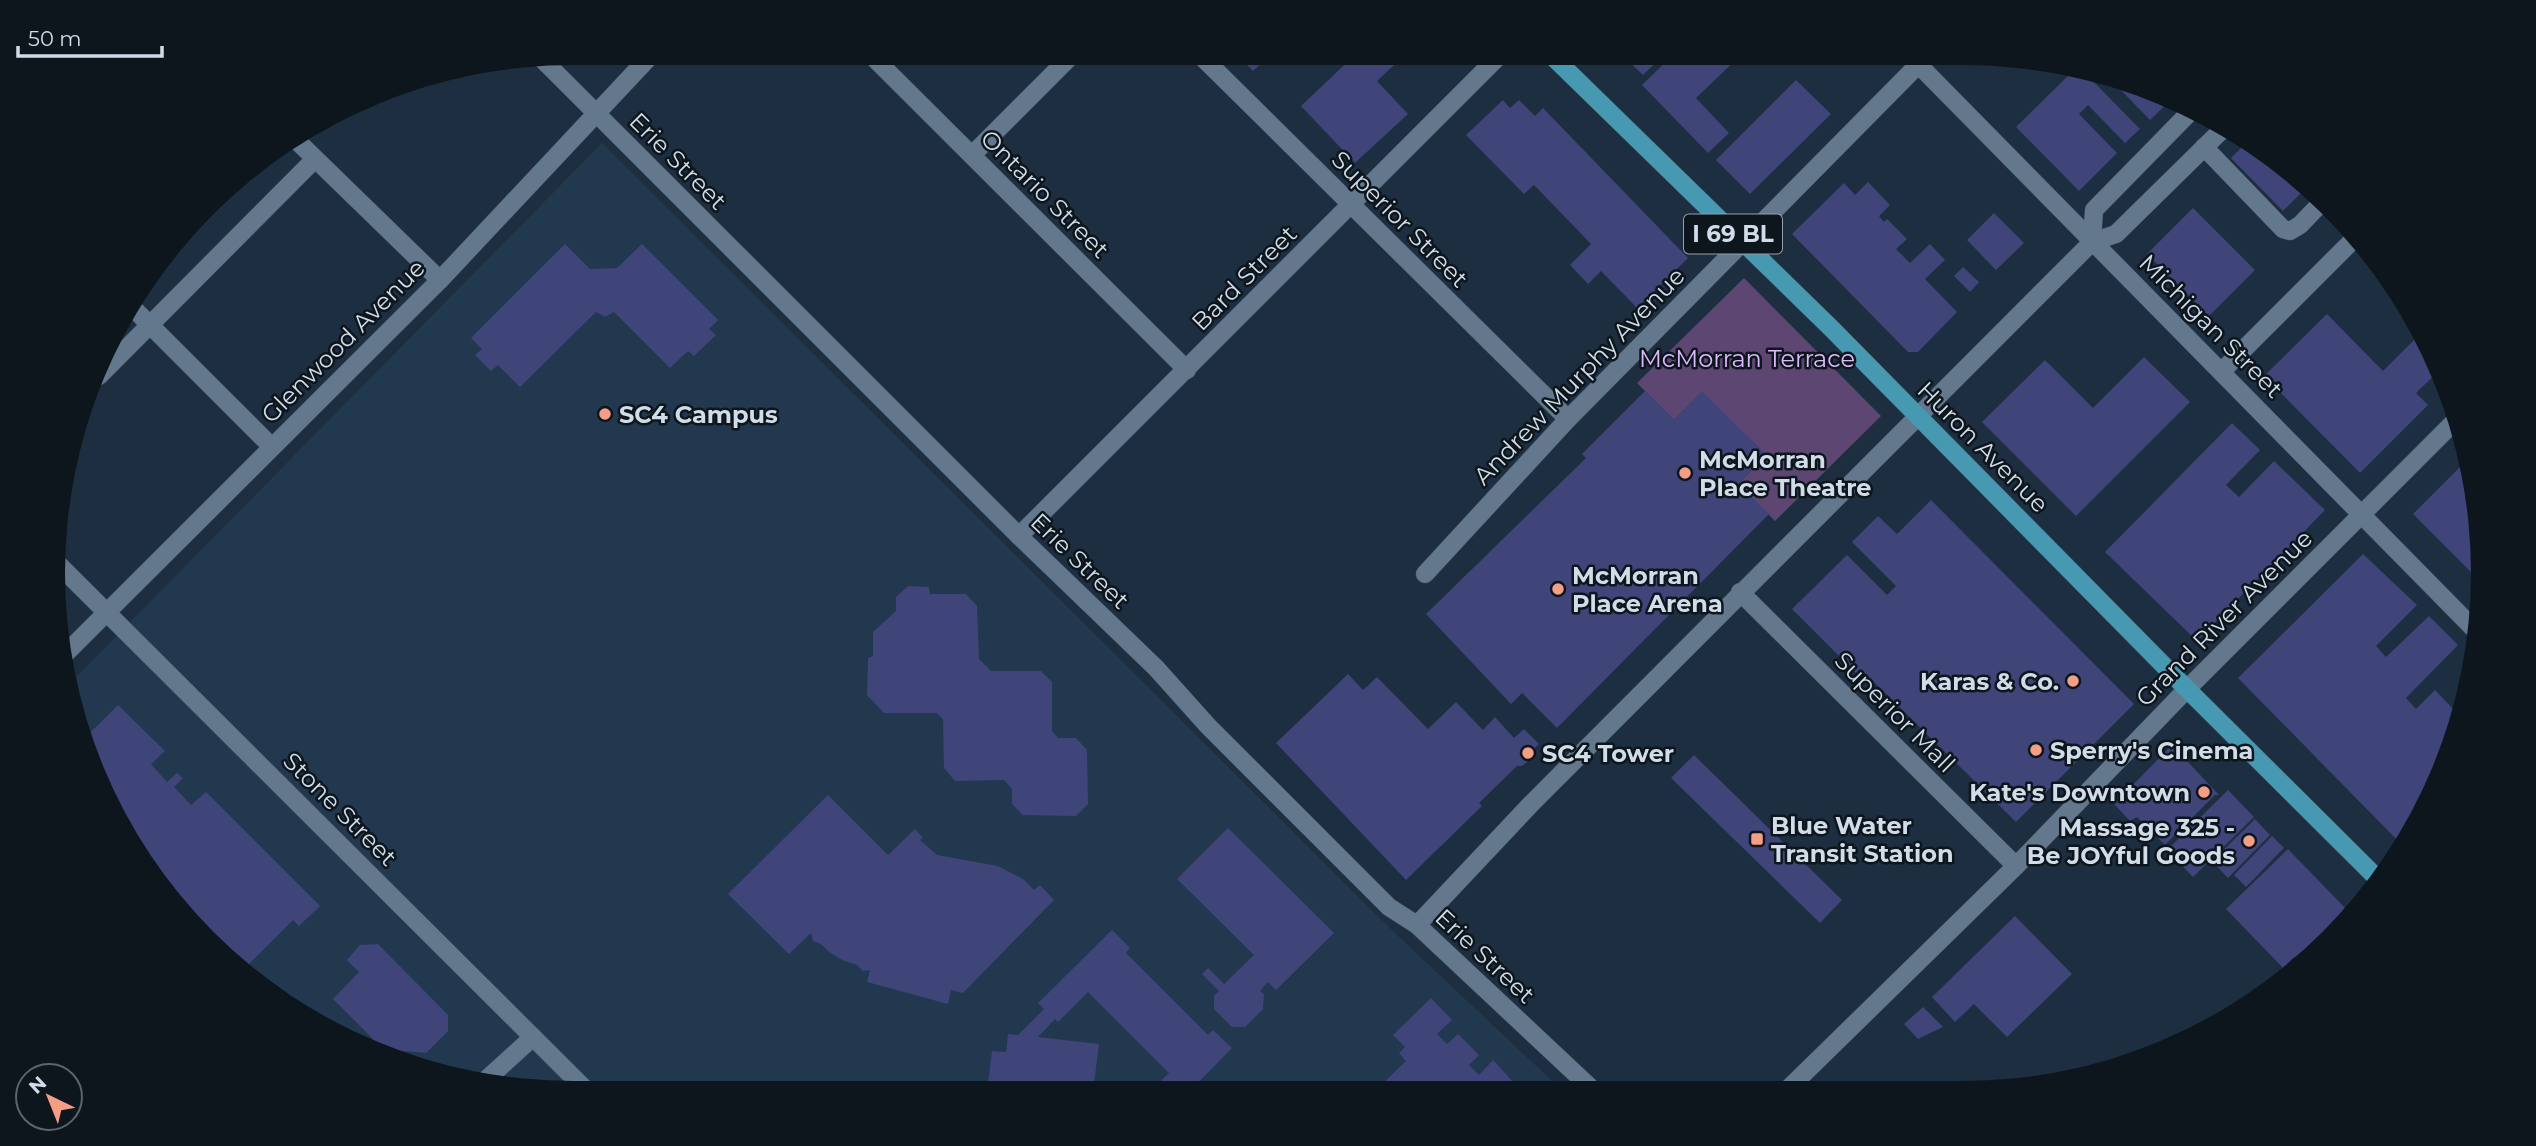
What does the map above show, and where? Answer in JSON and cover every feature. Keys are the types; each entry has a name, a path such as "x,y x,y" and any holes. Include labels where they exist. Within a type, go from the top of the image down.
{"main road":[{"name":"Huron Avenue","path":"1562,65 1917,415 2372,873"}],"street":[{"name":"Glenwood Avenue","path":"71,648 440,280 641,65"},
{"name":"Ontario Street","path":"882,65 1187,370"},
{"path":"972,155 1061,65"},
{"name":"Superior Street","path":"1211,65 1569,419"},
{"name":"Bard Street","path":"1019,536 1489,65"},
{"name":"Andrew Murphy Avenue","path":"1424,574 1569,419 1743,243 1906,65"},
{"name":"Michigan Street","path":"1918,65 2222,370 2468,623"},
{"name":"Erie Street","path":"549,66 1019,536 1156,668 1208,726 1389,907 1417,925 1583,1081"},
{"path":"2092,242 2094,211 2185,116"},
{"path":"1417,925 1531,804 1740,592 2092,242 2116,234 2218,134"},
{"path":"300,144 440,280"},
{"path":"2204,147 2283,229 2290,231 2300,225 2316,208"},
{"path":"109,366 315,159"},
{"path":"2222,370 2349,244"},
{"path":"137,312 272,447"},
{"name":"Grand River Avenue","path":"1796,1081 2016,866 2187,689 2449,427"},
{"name":"Stone Street","path":"65,571 577,1081"},
{"name":"Superior Mall","path":"1740,592 2016,866"},
{"path":"493,1074 533,1037"}],"shaded area":[{"name":"SC4 Campus","path":"602,143 1397,935 1552,1081 573,1081 507,1077 441,1064 379,1043 348,1029 291,996 238,955 191,908 150,855 117,798 92,736 76,677"}],"green space":[{"name":"McMorran Terrace","path":"1744,278 1881,416 1775,521 1738,484 1766,455 1702,392 1674,420 1637,383"}],"building":[{"path":"1247,65 1260,65 1253,71"},
{"path":"1344,65 1394,65 1377,81 1408,114 1355,163 1301,106"},
{"path":"1633,65 1653,65 1643,75"},
{"path":"1663,65 1730,65 1696,98 1729,133 1708,153 1642,85"},
{"path":"2068,76 2094,82 2140,129 2125,143 2088,105 2079,114 2117,153 2079,191 2016,127"},
{"path":"1796,80 1831,114 1750,194 1716,160"},
{"path":"2121,90 2164,106 2150,120"},
{"path":"1503,100 1510,108 1519,100 1535,116 1543,108 1688,258 1637,308 1601,271 1588,284 1570,265 1591,244 1534,185 1524,194 1466,135"},
{"path":"2241,148 2301,193 2283,211 2231,158"},
{"path":"1868,182 1890,205 1879,216 1884,222 1887,219 1907,239 1896,249 1910,263 1930,244 1945,260 1925,279 1957,312 1918,352 1908,352 1792,234 1844,183 1855,195"},
{"path":"2193,208 2255,270 2209,316 2147,254"},
{"path":"1994,213 2024,243 1996,270 1967,240"},
{"path":"565,244 590,269 617,268 642,244 718,320 709,329 716,335 694,356 688,351 670,368 614,312 605,317 596,312 520,387 498,365 491,371 475,355 482,349 471,338"},
{"path":"1963,267 1979,282 1970,292 1954,276"},
{"path":"2327,314 2383,371 2414,340 2432,377 2416,393 2428,405 2360,473 2264,376"},
{"path":"2144,357 2190,402 2076,516 1982,422 2045,360 2093,408"},
{"path":"1645,391 1674,420 1702,391 1766,455 1738,484 1769,514 1557,728 1522,693 1511,704 1426,614 1586,458 1582,454"},
{"path":"2232,423 2260,450 2226,485 2239,497 2274,461 2325,510 2197,641 2105,552"},
{"path":"2460,467 2467,507 2471,572 2413,514"},
{"path":"1931,500 2134,704 2016,822 1878,686 1860,669 1856,673 1792,609 1847,555 1887,595 1896,586 1852,542 1878,516 1897,534"},
{"path":"2363,554 2417,605 2376,646 2386,657 2429,616 2458,645 2406,698 2416,709 2435,690 2453,709 2433,767 2396,839 2238,678"},
{"path":"908,586 929,587 930,594 966,594 977,606 979,659 991,671 1041,671 1052,682 1052,731 1058,738 1076,738 1087,750 1088,804 1076,816 1023,815 1012,804 1012,789 1004,780 955,781 944,768 943,719 937,713 884,713 867,695 868,658 873,656 873,632 896,611 896,597"},
{"path":"1348,674 1363,690 1377,677 1428,729 1456,702 1483,730 1495,717 1514,738 1524,729 1539,744 1532,751 1533,757 1522,766 1517,766 1479,803 1482,806 1406,880 1276,743"},
{"path":"118,705 165,751 151,764 167,782 177,773 183,778 174,787 191,805 206,792 320,906 299,926 293,920 249,964 191,908 150,855 117,798 91,732"},
{"path":"2172,745 2219,795 2215,795 2165,845 2137,817 2130,821 2114,804"},
{"name":"Blue Water Transit Station","path":"1694,755 1842,900 1820,923 1671,778"},
{"path":"2228,790 2254,817 2193,877 2167,850"},
{"path":"828,795 888,855 915,829 923,838 920,840 937,855 998,866 1023,879 1034,890 1040,885 1054,900 963,993 951,990 948,1004 867,982 870,970 863,971 857,965 829,952 813,941 811,933 789,954 728,894"},
{"path":"2255,819 2270,835 2228,878 2212,861"},
{"path":"1228,828 1334,933 1276,990 1268,982 1260,991 1264,994 1263,1009 1245,1027 1232,1027 1214,1009 1214,996 1219,991 1202,974 1208,968 1224,984 1254,955 1177,879"},
{"path":"2272,836 2284,848 2246,887 2234,875"},
{"path":"2288,849 2345,908 2283,968 2226,909"},
{"path":"2015,916 2072,974 2007,1037 1974,1004 1955,1022 1932,997"},
{"path":"1112,930 1130,948 1126,953 1208,1035 1213,1030 1232,1048 1200,1081 1161,1081 1169,1073 1088,992 1058,1022 1055,1019 1038,1037 1099,1044 1094,1081 988,1081 992,1051 1006,1052 1008,1034 1018,1035 1044,1009 1038,1003"},
{"path":"378,944 448,1015 448,1031 426,1053 400,1051 375,1041 333,999 359,972 347,960 360,945"},
{"path":"1431,998 1452,1020 1437,1034 1447,1044 1458,1034 1479,1055 1469,1065 1479,1075 1493,1060 1512,1081 1385,1081 1406,1061 1399,1053 1405,1047 1393,1035"},
{"path":"1923,1007 1943,1027 1918,1039 1904,1024"}],"place":[{"name":"SC4 Campus","path":"605,414"},
{"name":"McMorran Place Theatre","path":"1685,473"},
{"name":"McMorran Place Arena","path":"1558,589"},
{"name":"Karas & Co.","path":"2073,681"},
{"name":"Sperry's Cinema","path":"2036,750"},
{"name":"SC4 Tower","path":"1528,753"},
{"name":"Kate's Downtown","path":"2204,792"},
{"name":"Blue Water Transit Station","path":"1757,839"},
{"name":"Massage 325 - Be JOYful Goods","path":"2249,841"}]}
